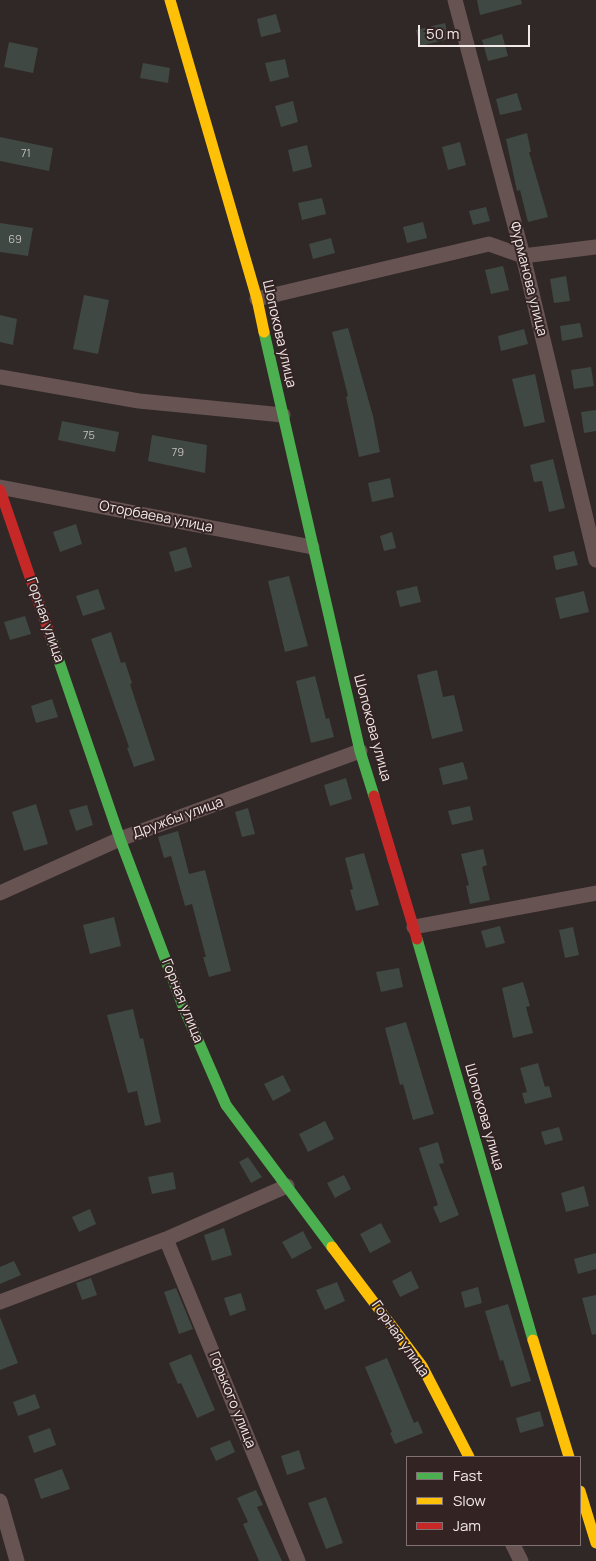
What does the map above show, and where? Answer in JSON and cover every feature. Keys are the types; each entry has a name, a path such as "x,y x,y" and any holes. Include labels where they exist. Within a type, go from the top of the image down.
{"street":[{"name":"Шопокова улица","path":"170,0 257,299 312,547 360,750 414,927 522,1306 569,1456"},
{"name":"Фурманова улица","path":"455,0 523,256 596,560"},
{"path":"257,299 489,244 523,256 596,247"},
{"path":"0,377 139,401 283,415"},
{"name":"Оторбаева улица","path":"0,489 312,547"},
{"name":"Горная улица","path":"0,489 120,839 183,1006 226,1105 422,1366 468,1456"},
{"name":"Дружбы улица","path":"0,893 120,839 360,750"},
{"path":"414,927 596,893"},
{"path":"0,1302 166,1239 287,1186"},
{"name":"Горького улица","path":"166,1239 298,1561"},
{"path":"581,1494 596,1543"},
{"path":"0,1501 18,1561"},
{"path":"514,1546 521,1561"}],"building":[{"path":"477,0 521,0 522,4 480,15"},
{"path":"276,14 281,32 261,37 257,19"},
{"path":"445,23 449,39 420,46 416,30"},
{"path":"502,34 508,56 488,61 482,40"},
{"path":"9,42 38,48 33,73 4,67"},
{"path":"285,59 289,77 270,82 265,63"},
{"path":"143,63 170,68 168,83 140,78"},
{"path":"517,93 522,110 500,115 496,99"},
{"path":"293,101 298,122 281,127 275,106"},
{"path":"527,133 531,152 529,152 548,217 528,222 520,190 517,191 506,139"},
{"path":"0,137 53,148 49,171 0,161"},
{"path":"460,142 466,165 448,170 442,147"},
{"path":"307,145 312,167 293,172 288,150"},
{"path":"322,198 326,214 302,220 298,203"},
{"path":"486,207 490,221 473,225 469,211"},
{"path":"423,222 427,238 407,243 403,227"},
{"path":"0,223 33,228 28,256 0,252"},
{"path":"331,238 335,253 313,259 309,244"},
{"path":"503,266 509,290 491,294 485,270"},
{"path":"566,276 570,301 554,303 550,279"},
{"path":"84,295 109,300 98,354 73,349"},
{"path":"0,315 17,319 13,345 0,342"},
{"path":"580,323 583,337 562,341 560,326"},
{"path":"348,328 373,416 380,452 359,457 346,397 348,396 332,332"},
{"path":"524,329 528,344 501,351 498,336"},
{"path":"591,367 594,386 574,389 571,370"},
{"path":"535,374 545,422 524,427 512,379"},
{"path":"596,410 596,431 584,433 581,412"},
{"path":"62,421 119,432 115,452 58,440"},
{"path":"152,435 207,445 205,473 148,461"},
{"path":"553,459 565,508 549,512 542,481 534,482 530,465"},
{"path":"390,478 394,497 372,502 368,483"},
{"path":"76,524 82,544 60,552 53,532"},
{"path":"392,532 396,548 384,551 380,536"},
{"path":"186,547 192,567 175,572 169,552"},
{"path":"574,551 578,565 556,570 553,556"},
{"path":"289,576 308,646 285,652 268,581"},
{"path":"417,586 421,602 400,607 396,591"},
{"path":"98,589 105,609 83,616 76,596"},
{"path":"584,591 589,612 560,619 555,598"},
{"path":"25,616 31,634 10,640 4,622"},
{"path":"111,632 121,663 125,662 132,683 130,684 155,760 134,767 127,748 129,747 91,639"},
{"path":"437,670 443,697 454,695 463,731 432,739 417,675"},
{"path":"315,676 326,719 329,718 334,737 311,743 296,681"},
{"path":"52,699 58,717 36,723 31,706"},
{"path":"463,762 468,779 443,785 439,768"},
{"path":"346,778 352,799 330,806 324,785"},
{"path":"36,804 48,844 24,851 12,812"},
{"path":"87,805 93,825 76,831 69,810"},
{"path":"470,806 473,820 452,825 448,811"},
{"path":"248,808 255,834 242,837 235,812"},
{"path":"178,831 189,874 205,870 231,971 209,977 203,957 206,957 192,904 185,906 171,856 164,858 158,837"},
{"path":"483,849 487,865 482,867 490,900 470,904 466,886 469,885 461,854"},
{"path":"364,853 379,905 356,911 350,890 353,889 345,858"},
{"path":"114,917 121,946 90,954 83,925"},
{"path":"500,926 505,943 486,948 481,931"},
{"path":"573,927 579,955 565,958 559,930"},
{"path":"399,968 403,987 381,992 376,972"},
{"path":"523,982 530,1006 526,1007 533,1033 513,1038 502,988"},
{"path":"133,1009 140,1039 143,1038 161,1122 145,1126 137,1091 128,1093 107,1015"},
{"path":"406,1022 434,1114 413,1120 403,1084 400,1085 385,1028"},
{"path":"538,1063 545,1087 549,1086 552,1097 525,1104 522,1093 527,1092 520,1068"},
{"path":"283,1075 291,1091 273,1101 264,1084"},
{"path":"325,1121 334,1139 308,1152 299,1134"},
{"path":"559,1127 563,1140 545,1145 541,1132"},
{"path":"438,1142 444,1163 439,1164 459,1215 440,1223 433,1207 438,1205 419,1148"},
{"path":"248,1157 262,1177 251,1183 239,1162"},
{"path":"173,1172 176,1189 152,1194 148,1177"},
{"path":"344,1175 351,1189 335,1198 327,1183"},
{"path":"584,1186 589,1206 566,1212 561,1193"},
{"path":"90,1209 96,1224 79,1232 72,1217"},
{"path":"381,1223 391,1242 370,1253 360,1234"},
{"path":"224,1228 232,1255 212,1261 204,1235"},
{"path":"303,1231 312,1248 292,1259 282,1242"},
{"path":"596,1253 596,1269 578,1274 574,1259"},
{"path":"14,1261 21,1275 0,1284 0,1267"},
{"path":"411,1271 419,1288 400,1297 392,1281"},
{"path":"91,1278 97,1295 82,1300 76,1283"},
{"path":"337,1282 345,1301 325,1310 316,1290"},
{"path":"478,1287 482,1303 465,1308 461,1292"},
{"path":"176,1288 193,1329 179,1334 164,1292"},
{"path":"241,1293 246,1310 230,1316 224,1298"},
{"path":"596,1295 596,1334 592,1335 582,1298"},
{"path":"508,1304 531,1381 511,1387 503,1360 500,1361 485,1311"},
{"path":"0,1317 18,1363 0,1370"},
{"path":"191,1354 215,1410 197,1418 181,1383 178,1384 169,1363"},
{"path":"387,1358 414,1423 418,1421 423,1433 395,1444 390,1433 392,1432 365,1367"},
{"path":"35,1394 40,1408 18,1416 13,1402"},
{"path":"540,1411 544,1426 520,1433 516,1418"},
{"path":"50,1428 56,1445 34,1453 28,1436"},
{"path":"230,1440 235,1452 216,1461 210,1448"},
{"path":"299,1450 305,1469 287,1475 281,1456"},
{"path":"62,1469 70,1489 41,1499 34,1479"},
{"path":"256,1490 263,1505 257,1507 282,1561 259,1561 243,1524 248,1522 237,1498"},
{"path":"326,1497 343,1543 326,1549 308,1503"}],"traffic: fast":[{"path":"264,332 360,751 374,796"},
{"path":"51,638 120,839 183,1006 226,1105 332,1247"},
{"path":"417,939 533,1340"}],"traffic: slow":[{"path":"170,0 257,299 264,332"},
{"path":"332,1247 422,1366 468,1456"},
{"path":"533,1340 569,1456"},
{"path":"581,1494 596,1543"}],"traffic: jam":[{"path":"0,490 51,638"},
{"path":"374,796 417,939"}]}
